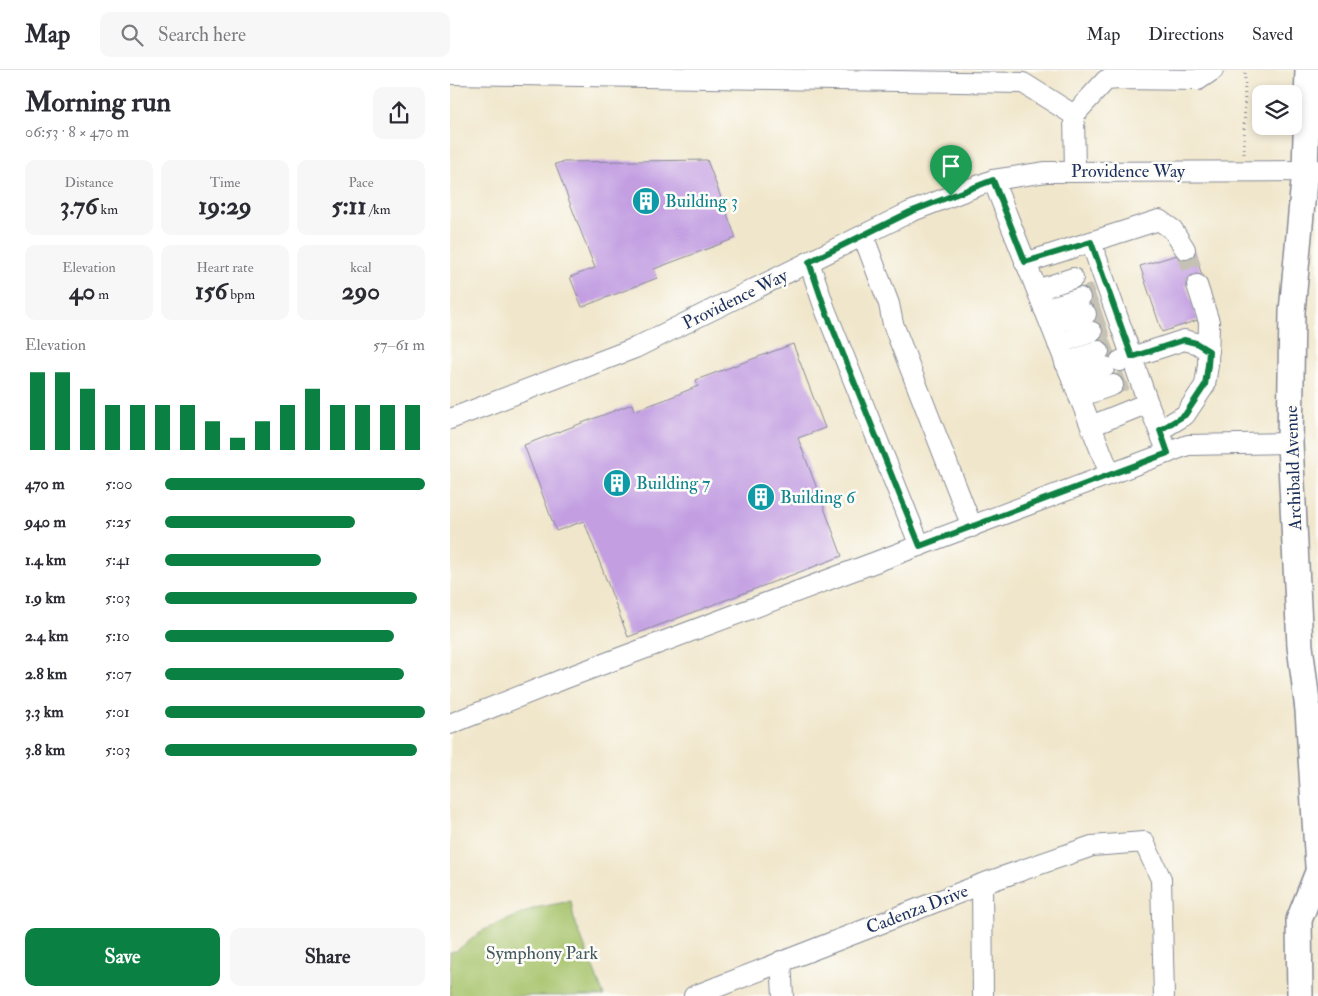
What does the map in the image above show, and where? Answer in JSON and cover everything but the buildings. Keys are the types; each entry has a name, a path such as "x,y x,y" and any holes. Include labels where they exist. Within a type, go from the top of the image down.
{"main road":[{"name":"Archibald Avenue","path":"1308,70 1311,170 1292,312 1290,443 1300,646 1309,719 1318,866"},
{"path":"1300,996 1299,920 1318,872"}],"street":[{"path":"1075,172 1074,114 1106,80 1198,80 1213,70"},
{"path":"450,74 1023,83 1074,114"},
{"name":"Providence Way","path":"450,419 635,348 910,212 993,180 1046,172 1311,170"},
{"path":"993,180 1110,474"},
{"path":"1025,262 1159,220 1173,230 1184,249"},
{"path":"863,235 889,304 893,324 972,527"},
{"path":"1091,242 1087,273 1106,327 1126,380 1148,403 1168,453"},
{"path":"809,262 825,309 920,546"},
{"path":"1037,290 1087,273"},
{"path":"1160,430 1185,415 1205,385 1209,351 1209,322 1197,285"},
{"path":"1047,317 1184,340 1196,343 1209,351"},
{"path":"1058,344 1106,327"},
{"path":"1072,380 1106,327"},
{"path":"1072,380 1126,380"},
{"path":"1091,426 1148,403"},
{"path":"450,724 566,678 1188,445 1290,443"},
{"name":"Cadenza Drive","path":"694,996 982,884 1092,846 1144,842 1161,879 1164,996"},
{"path":"982,884 983,996"},
{"path":"781,961 783,996"}],"path":[{"path":"1244,170 1245,70"}],"green space":[{"name":"Symphony Park","path":"571,901 574,919 604,996 450,996 450,952 456,951 484,930 535,908"}],"tunnel":[{"path":"1185,249 1197,285"},
{"path":"1080,298 1095,293"},
{"path":"1086,314 1101,309"},
{"path":"1092,332 1107,327"},
{"path":"1099,351 1112,346"},
{"path":"1113,385 1126,380"}],"place":[{"name":"Building 3","path":"646,201"},
{"name":"Building 7","path":"617,483"},
{"name":"Building 6","path":"761,497"}],"route":[{"path":"993,180 1025,262 1091,242 1132,357 1184,340 1196,343 1209,351 1208,365 1205,385 1185,415 1160,430 1168,453 920,546 825,309 809,262 910,212 951,196 993,180"}]}
